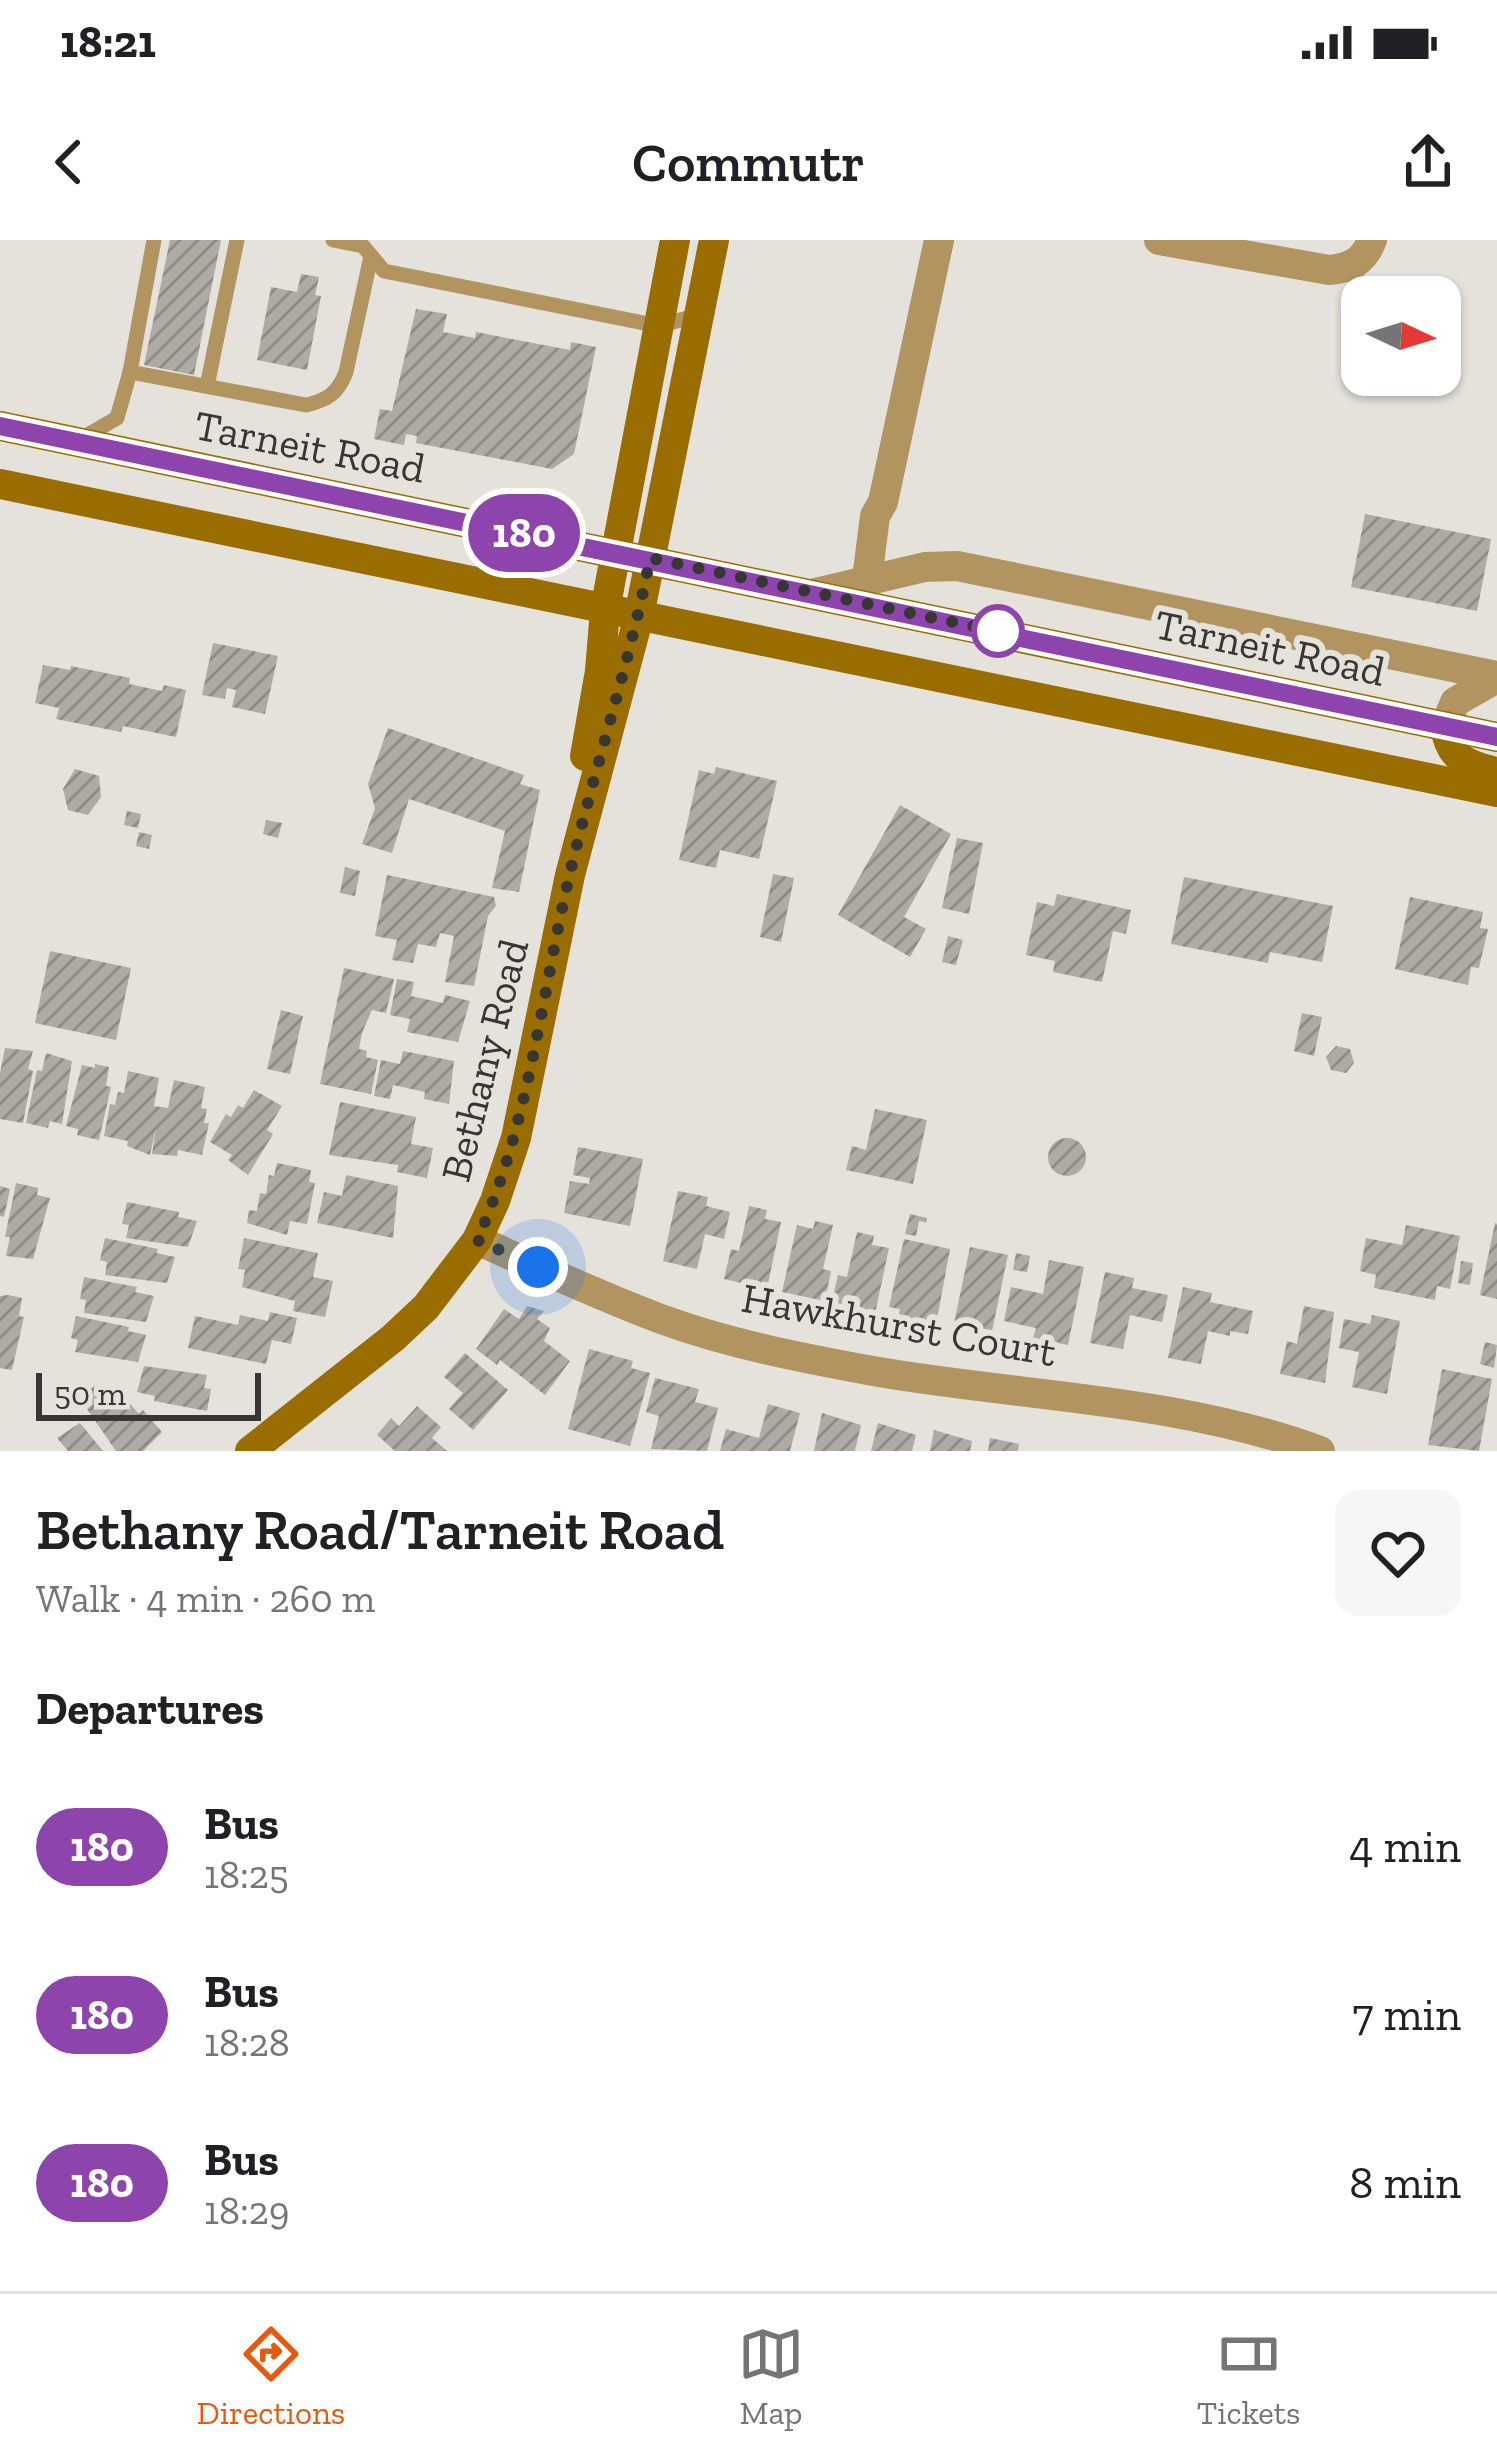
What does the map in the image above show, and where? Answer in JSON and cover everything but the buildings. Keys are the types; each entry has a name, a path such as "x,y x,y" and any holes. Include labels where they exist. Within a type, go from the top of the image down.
{"main road":[{"name":"Bethany Road","path":"570,875 605,610 675,240"},
{"name":"Bethany Road","path":"250,1451 393,1338 451,1279 477,1240 516,1138 570,875 639,616 714,240"},
{"name":"Tarneit Road","path":"0,426 1497,736"},
{"path":"0,484 1497,793"},
{"path":"1445,726 1451,751 1462,761 1497,772"}],"street":[{"path":"900,572 887,539 883,502 939,240"},
{"path":"1160,240 1330,270 1359,262 1372,240"},
{"path":"867,579 874,516 883,502"},
{"name":"Tarneit Road","path":"815,592 900,572 957,566 1497,677"},
{"path":"1445,726 1455,702 1497,677"},
{"name":"Hawkhurst Court","path":"477,1240 647,1313 744,1344 874,1371 1104,1400 1277,1435 1320,1451"}],"lane":[{"path":"76,442 117,418 154,240"},
{"path":"207,386 237,240"},
{"path":"333,240 368,247 385,271 659,326 698,315"},
{"path":"130,372 306,405 324,400 339,390 368,247"},
{"path":"1351,266 1356,276"}],"bus line":[{"name":"180","path":"0,426 1497,737"}],"route":[{"path":"538,1267 477,1240 516,1138 570,875 613,720 650,558 1019,636 998,631"}]}
